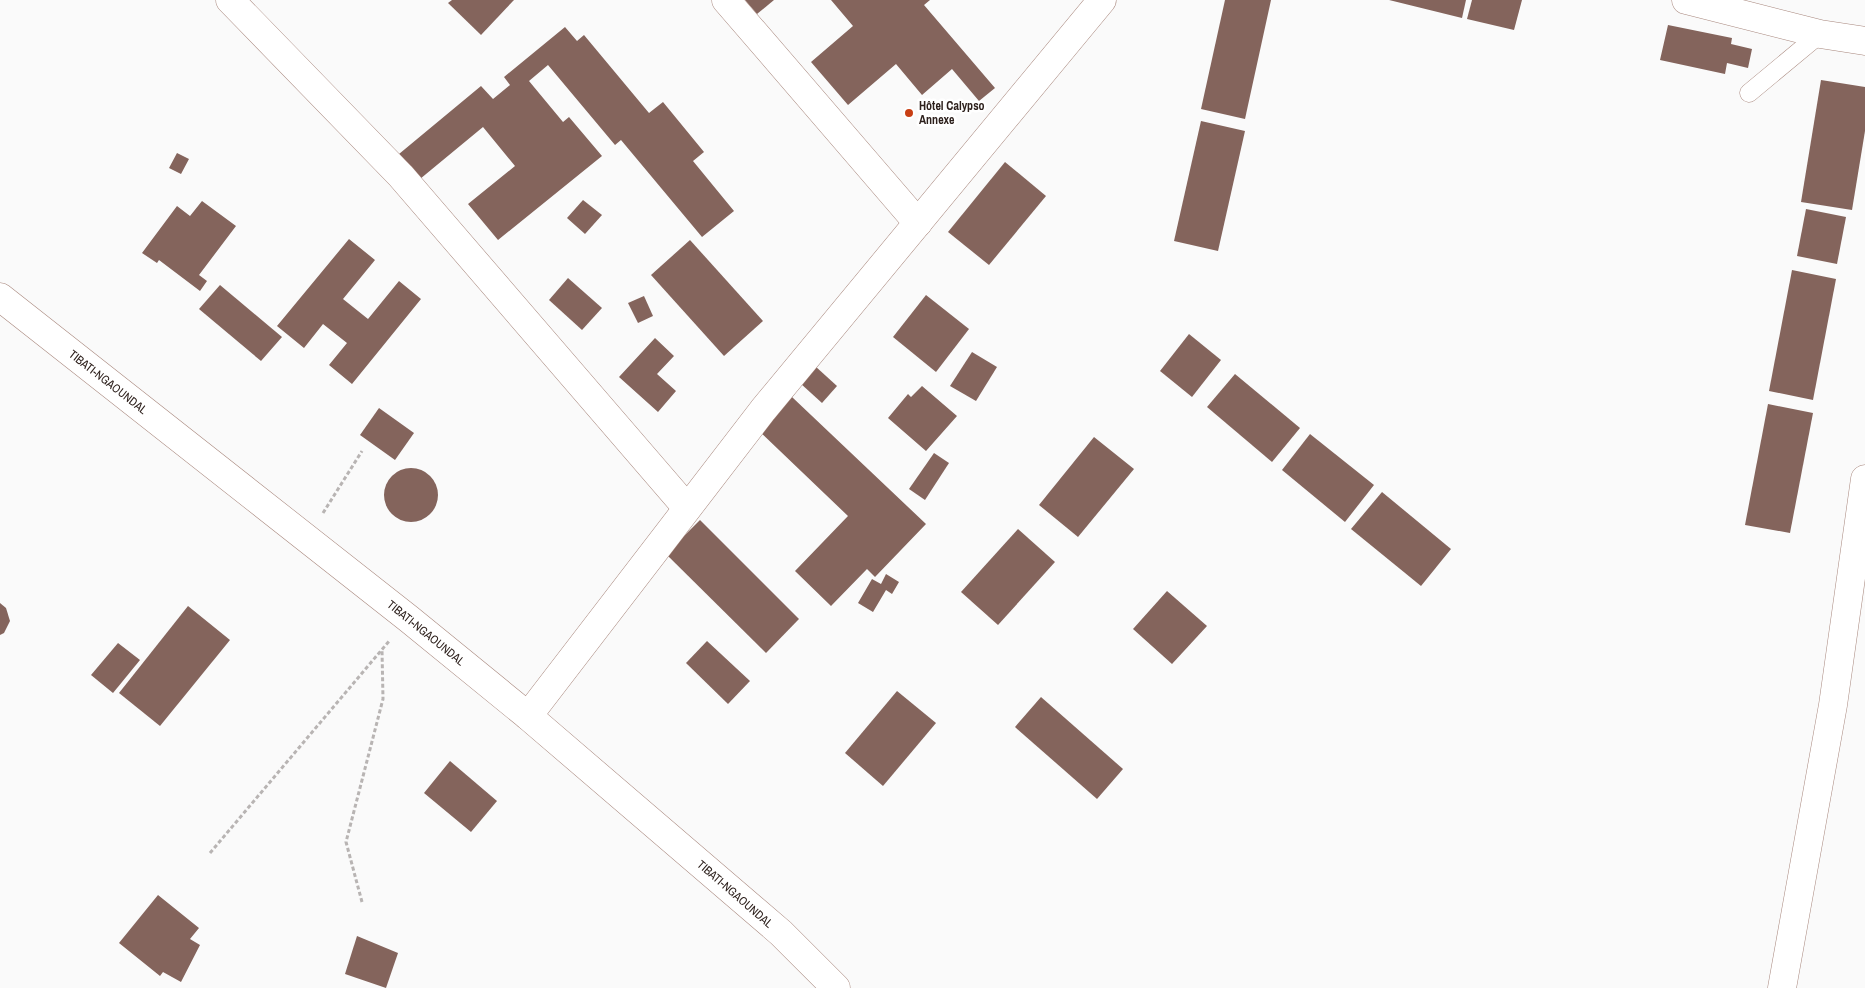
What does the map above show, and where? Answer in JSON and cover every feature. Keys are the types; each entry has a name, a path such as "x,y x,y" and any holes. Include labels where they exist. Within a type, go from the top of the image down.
{"main road":[{"path":"230,0 401,176 687,508"},
{"path":"726,0 918,223"},
{"path":"528,716 763,410 1102,0"},
{"path":"1686,0 1820,34 1865,41"},
{"name":"TIBATI-NGAOUNDAL","path":"0,297 409,619 528,716 780,933 836,988"},
{"path":"1782,988 1833,705 1865,479"}],"lane":[{"path":"1749,93 1820,34"}],"path":[{"path":"320,517 362,452"},
{"path":"210,853 409,619"},
{"path":"362,902 346,842 383,699 382,649"}],"building":[{"path":"452,0 514,0 481,35 448,3"},
{"path":"745,0 774,0 757,14"},
{"path":"831,0 930,0 924,5 995,88 979,101 952,69 922,95 896,64 848,105 811,62 853,26"},
{"path":"1225,0 1271,0 1245,119 1201,109"},
{"path":"1389,0 1466,0 1462,18"},
{"path":"1472,0 1522,0 1514,30 1467,19"},
{"path":"1668,25 1732,38 1731,44 1752,49 1748,68 1727,63 1725,74 1660,60"},
{"path":"565,27 577,41 584,35 649,113 663,102 704,152 693,161 734,211 702,237 621,140 615,145 548,65 529,81 563,122 569,117 602,156 498,240 468,204 515,166 483,127 420,179 399,154 481,86 493,99 510,85 504,77"},
{"path":"1821,80 1865,87 1865,131 1852,210 1801,202"},
{"path":"1201,121 1245,131 1218,251 1174,241"},
{"path":"177,153 189,159 181,174 169,168"},
{"path":"1005,162 1046,196 989,265 948,232"},
{"path":"583,200 602,215 585,234 567,218"},
{"path":"202,201 236,226 199,275 207,281 200,291 159,260 157,263 142,253 177,206 190,216"},
{"path":"1806,209 1846,217 1837,264 1797,256"},
{"path":"349,239 375,260 343,299 368,319 399,281 421,299 352,384 329,365 347,343 323,324 304,348 277,326"},
{"path":"690,240 763,321 724,356 651,275"},
{"path":"1792,270 1836,279 1813,400 1769,391"},
{"path":"568,278 602,308 582,330 549,300"},
{"path":"220,285 282,337 261,361 199,309"},
{"path":"926,295 969,329 936,372 893,337"},
{"path":"644,296 653,316 638,323 628,303"},
{"path":"1189,334 1221,360 1192,397 1160,371"},
{"path":"655,338 674,356 657,374 676,391 658,412 619,377"},
{"path":"972,352 997,367 976,401 950,386"},
{"path":"815,366 837,386 822,403 800,383"},
{"path":"1235,374 1300,428 1272,462 1207,407"},
{"path":"922,386 957,416 926,451 888,418 908,394 911,397"},
{"path":"792,397 926,524 875,577 867,569 831,606 795,571 848,516 759,431"},
{"path":"1768,404 1813,413 1790,533 1745,525"},
{"path":"379,408 414,433 395,460 360,435"},
{"path":"1310,434 1374,485 1345,522 1282,470"},
{"path":"1094,437 1134,469 1078,537 1039,505"},
{"path":"934,453 949,463 925,500 909,489"},
{"path":"406,468 416,468 426,472 434,480 438,495 434,510 426,518 416,522 406,522 396,518 388,510 384,500 384,490 388,480 396,472"},
{"path":"1382,492 1451,549 1421,586 1351,529"},
{"path":"700,520 799,619 766,653 666,554"},
{"path":"1018,529 1055,562 998,625 961,592"},
{"path":"886,574 899,582 892,594 886,590 873,612 858,603 872,579 881,584"},
{"path":"1167,591 1207,626 1172,664 1133,629"},
{"path":"0,603 6,608 10,621 4,633 0,635"},
{"path":"188,606 230,640 160,726 119,693"},
{"path":"707,641 750,681 728,704 686,663"},
{"path":"118,643 140,660 113,693 91,675"},
{"path":"897,691 936,723 883,786 845,753"},
{"path":"1041,697 1123,769 1097,799 1015,727"},
{"path":"450,761 497,801 471,832 424,793"},
{"path":"158,895 199,928 190,939 200,945 181,982 163,972 160,976 119,943"},
{"path":"357,936 398,953 386,988 345,974"}],"place":[{"name":"Hôtel Calypso Annexe","path":"909,113"}]}
